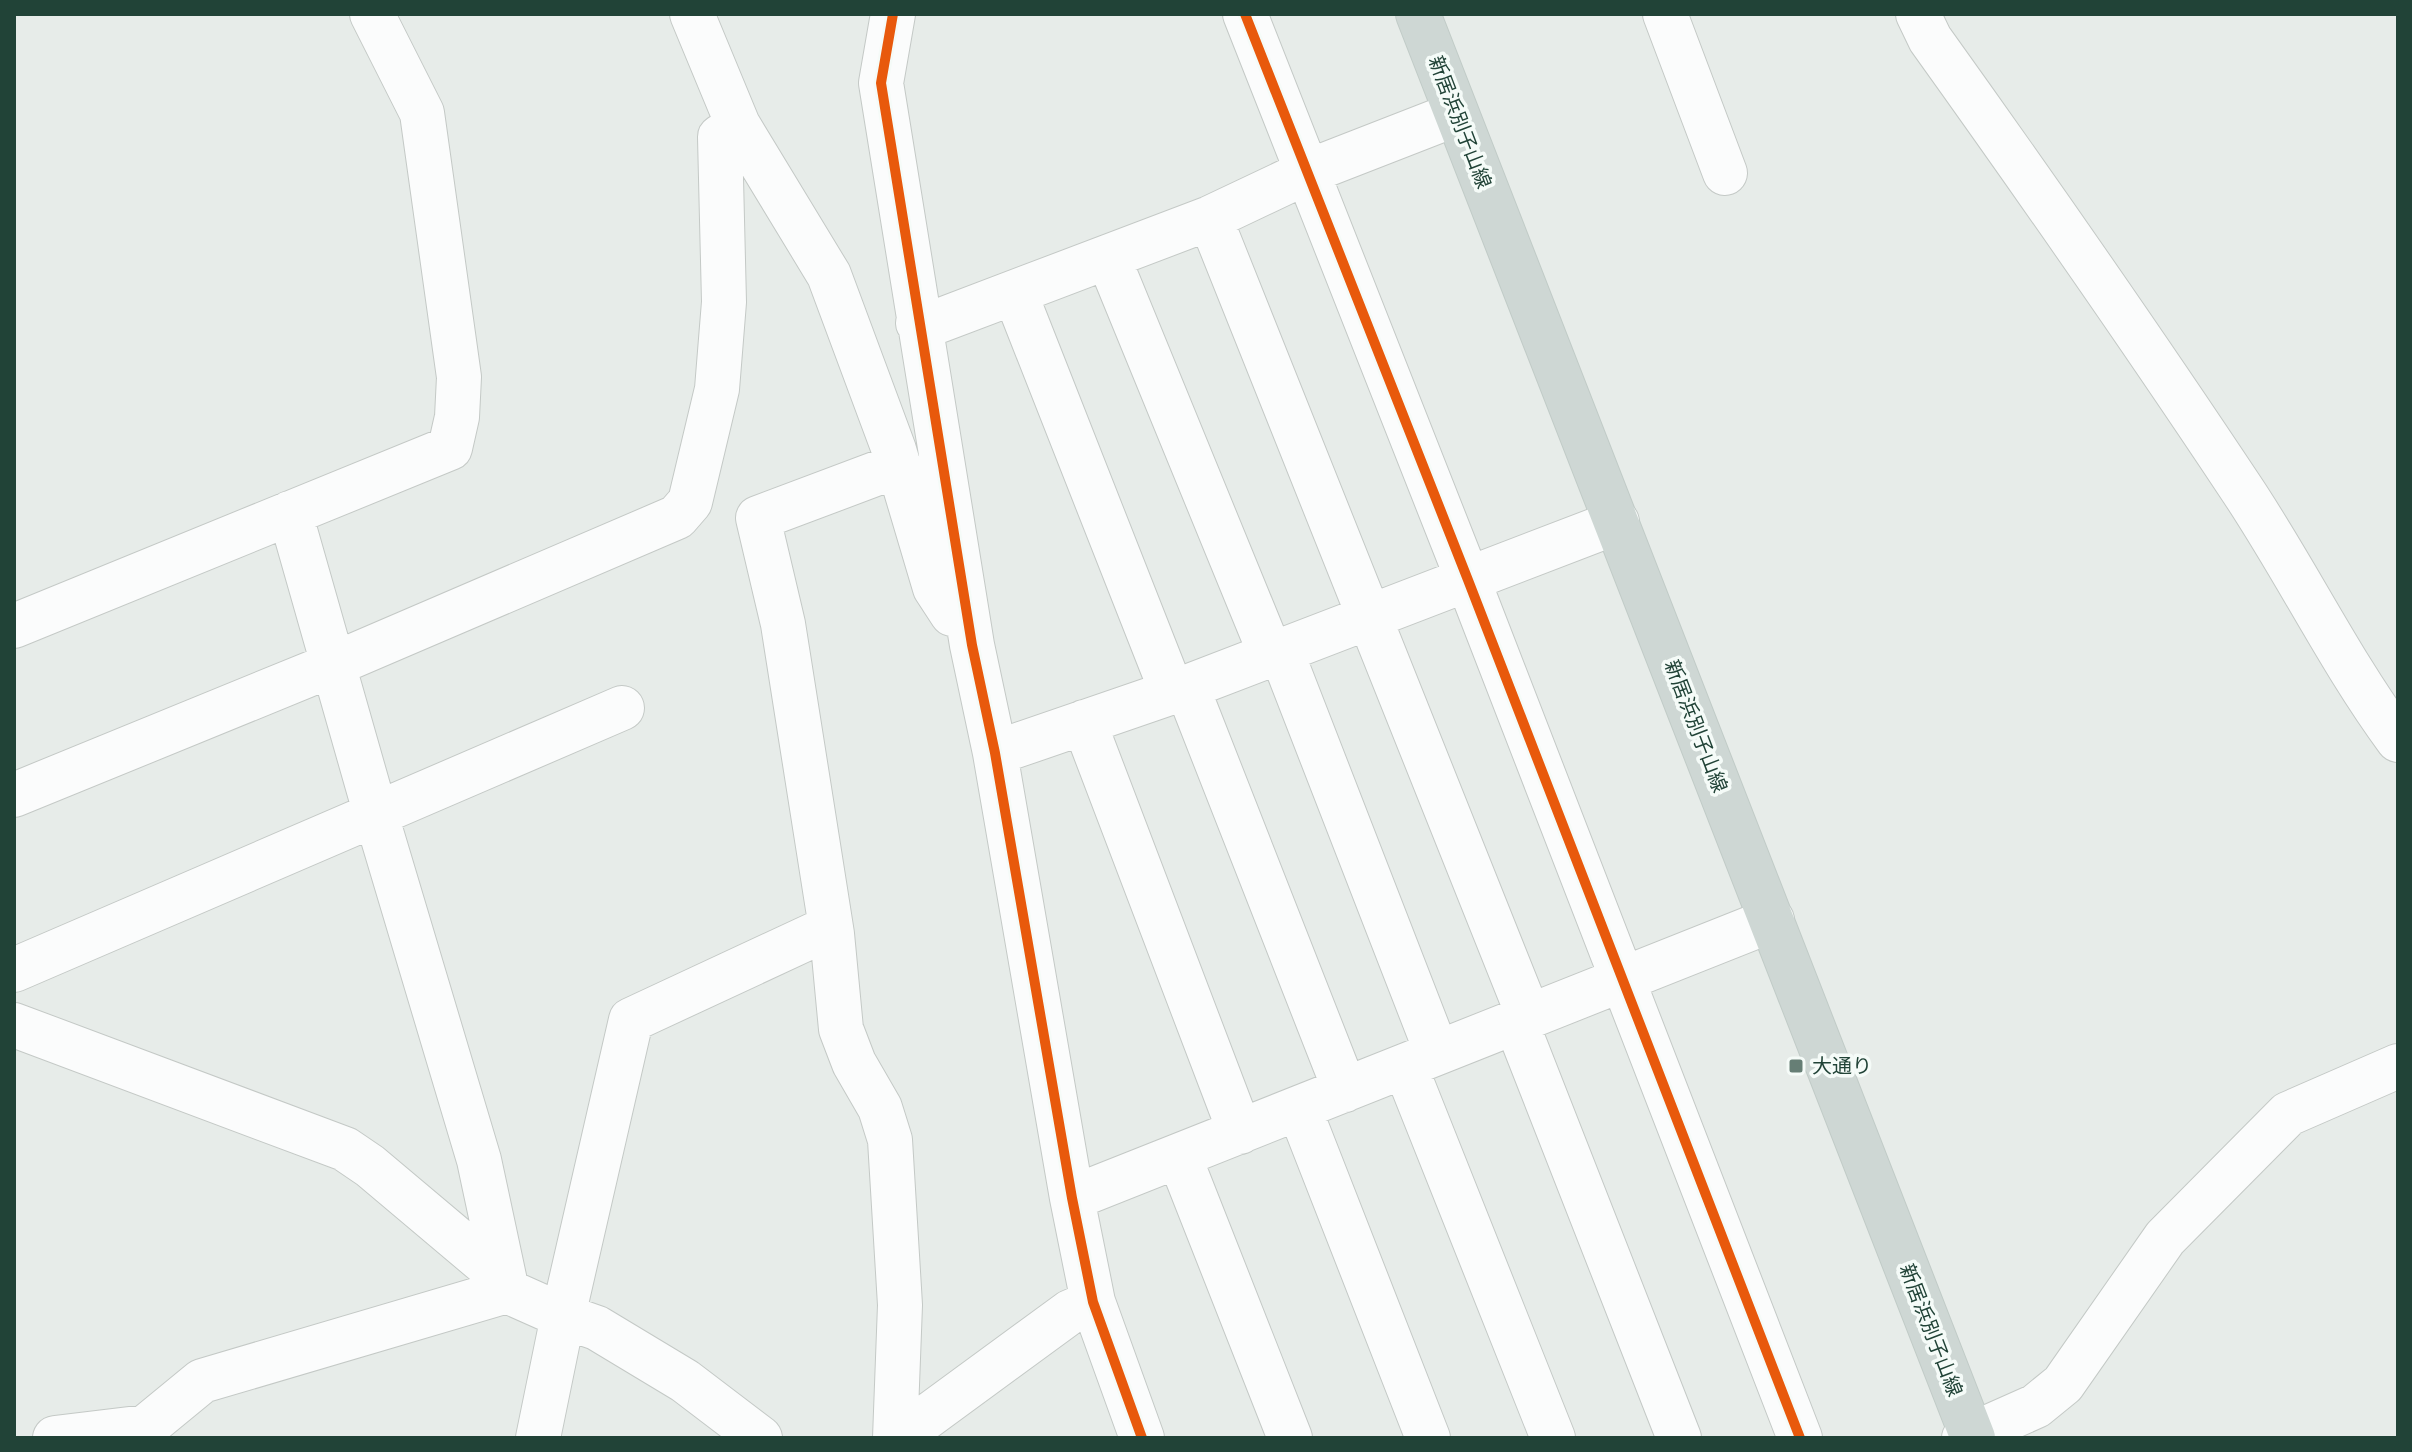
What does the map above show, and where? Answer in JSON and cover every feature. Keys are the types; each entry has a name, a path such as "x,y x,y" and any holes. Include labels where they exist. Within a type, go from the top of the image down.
{"main road":[{"name":"新居浜別子山線","path":"1418,14 1970,1437"}],"street":[{"path":"14,626 450,448 457,417 459,377 422,113 372,14"},
{"path":"692,14 738,125 829,275 899,465 935,588 972,645"},
{"path":"893,14 881,83 972,645 995,753 1093,1302 1142,1438"},
{"path":"1245,14 1800,1438"},
{"path":"1665,14 1725,173"},
{"path":"1918,14 1930,39 2046,200 2243,490 2336,645 2398,740"},
{"path":"918,323 936,322 1210,218 1307,172 1456,114"},
{"path":"14,795 332,665 677,517 690,502 717,389 724,302 720,137 738,125"},
{"path":"1210,218 1369,617 1679,1438"},
{"path":"1108,257 1276,653 1553,1438"},
{"path":"1015,293 1345,1090"},
{"path":"897,1438 900,1305 890,1140 880,1108 854,1063 841,1029 832,934 783,624 758,518 899,465"},
{"path":"290,513 479,1160 505,1284"},
{"path":"995,753 1276,653 1617,522"},
{"path":"14,970 622,708"},
{"path":"1084,722 1240,1132"},
{"path":"1072,1198 1772,920"},
{"path":"538,1438 631,1020 818,933 832,934"},
{"path":"14,1025 345,1149 370,1166 505,1284 563,1316 597,1328 685,1381 760,1438"},
{"path":"1970,1437 2036,1406 2063,1384 2165,1238 2288,1114 2398,1066"},
{"path":"1299,1108 1428,1438"},
{"path":"1179,1156 1290,1438"},
{"path":"55,1438 146,1427 202,1381 505,1284"},
{"path":"897,1438 1070,1312 1093,1302"}],"cycle path":[{"path":"893,14 881,83 972,645 995,753 1093,1302 1142,1438"},
{"path":"1245,14 1800,1438"}],"place":[{"name":"大通り","path":"1796,1066"}]}
